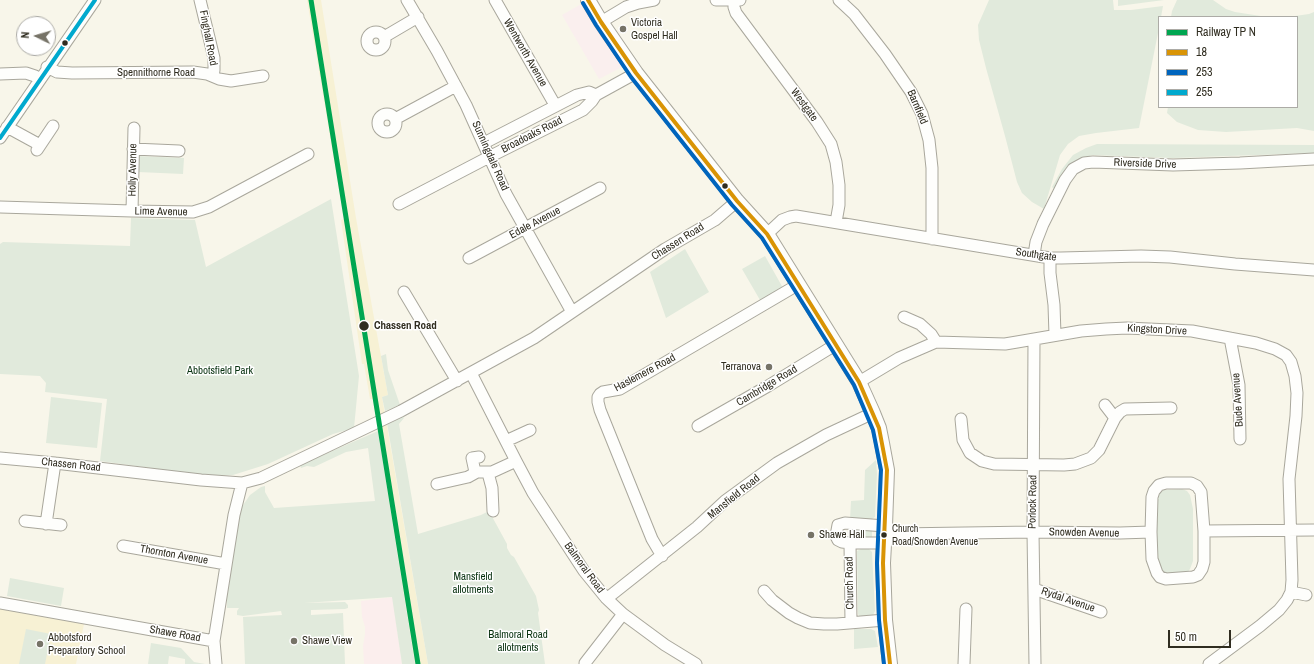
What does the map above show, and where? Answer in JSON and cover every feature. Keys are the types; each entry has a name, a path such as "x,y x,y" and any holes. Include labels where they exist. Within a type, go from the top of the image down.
{"main road":[{"path":"588,0 601,22 636,73 737,201 767,234 859,382 879,428 887,470 883,563 890,664"}],"street":[{"name":"Finghall Road","path":"200,0 214,58 213,76"},
{"name":"Sunningdale Road","path":"407,0 418,17 475,123 506,194 572,312"},
{"name":"Wentworth Avenue","path":"495,0 555,106"},
{"path":"601,22 626,7 654,0"},
{"path":"716,0 737,0"},
{"name":"Westgate","path":"737,0 734,7 736,13 831,144 836,162 839,185 839,205 836,222"},
{"name":"Barnfield","path":"839,0 854,14 885,54 912,92 922,114 929,140 932,168 932,238"},
{"path":"0,138 93,1"},
{"path":"384,36 418,17"},
{"name":"Spennithorne Road","path":"48,67 57,72 72,73 193,72 207,74 219,79 231,81 263,76"},
{"path":"0,74 26,73 40,79"},
{"name":"Broadoaks Road","path":"399,204 583,110 596,95 636,73"},
{"path":"395,119 456,86"},
{"name":"Broadoaks Road","path":"484,143 577,95 589,92 596,95"},
{"path":"7,127 38,147 53,126"},
{"name":"Holly Avenue","path":"132,211 134,128"},
{"path":"133,149 179,151"},
{"name":"Lime Avenue","path":"0,207 186,213 201,210 308,154"},
{"name":"Riverside Drive","path":"1034,255 1036,242 1043,224 1065,180 1073,169 1084,163 1093,162 1173,165 1314,159"},
{"name":"Edale Avenue","path":"469,258 526,229 600,188"},
{"name":"Chassen Road","path":"0,458 201,480 242,483 270,475 401,411 534,338 665,249 715,220 737,201"},
{"name":"Southgate","path":"767,234 782,220 790,217 836,222 1050,258 1141,256 1170,257 1314,270"},
{"path":"1050,258 1055,335"},
{"name":"Haslemere Road","path":"662,556 652,539 600,410 598,397 603,392 620,389 799,284"},
{"path":"404,292 457,381"},
{"path":"904,317 920,324 931,334 936,342"},
{"name":"Kingston Drive","path":"859,382 898,358 936,342 1005,344 1081,331 1127,328 1192,331 1256,343 1275,349 1286,355 1291,362 1295,376 1297,393 1289,480 1292,530 1291,592"},
{"name":"Bude Avenue","path":"1230,338 1239,385 1240,439"},
{"name":"Porlock Road","path":"1034,339 1033,532 1035,664"},
{"name":"Cambridge Road","path":"698,426 835,345"},
{"name":"Balmoral Road","path":"472,373 516,461 539,502 575,559 606,598 623,614 665,645 696,664"},
{"path":"1105,405 1115,418"},
{"path":"961,419 963,440 970,453 982,460 994,464 1064,465 1075,464 1091,458 1099,450 1115,418 1120,412 1126,409 1171,408"},
{"name":"Mansfield Road","path":"606,598 698,527 725,501 777,463 826,435 873,413"},
{"path":"506,441 530,430"},
{"path":"475,472 472,458 478,457"},
{"path":"437,484 468,476 475,472 480,471 488,473 495,471 516,461"},
{"path":"46,524 55,463"},
{"path":"488,473 492,488 493,511"},
{"name":"Shawe Road","path":"0,603 214,641 234,515 242,483"},
{"path":"1191,483 1197,486 1201,492 1204,531 1204,562 1202,570 1198,575 1193,577 1166,579 1160,577 1152,559 1152,497 1154,490 1159,485 1166,484 1191,483"},
{"path":"26,521 61,525"},
{"name":"Church Road","path":"884,543 842,542 838,540 836,536 838,525 845,523 885,526"},
{"path":"884,543 897,534 885,526"},
{"path":"1204,531 1314,530"},
{"name":"Snowden Avenue","path":"897,534 1151,532"},
{"name":"Church Road","path":"850,543 851,623"},
{"name":"Thornton Avenue","path":"123,546 226,564"},
{"name":"Rydal Avenue","path":"1034,589 1101,612"},
{"path":"764,591 772,600 789,613 810,623 851,623 886,620"},
{"path":"1209,664 1260,626 1278,610 1287,600 1291,592 1306,596"},
{"path":"964,664 966,609"},
{"path":"585,663 623,614"},
{"path":"214,641 216,664"}],"shaded area":[{"path":"307,0 321,0 356,218 388,395 382,397 428,664 415,664 373,399 370,399 364,364 362,364 341,220 344,219"},
{"path":"583,3 624,66 599,79 562,15"},
{"path":"393,597 402,664 364,664 363,646 365,627 362,617 361,601"},
{"name":"Abbotsford Preparatory School","path":"0,608 84,624 76,664 0,664"}],"green space":[{"path":"989,0 1113,0 1114,10 1131,10 1163,6 1161,16 1158,16 1158,33 1139,128 1079,136 1068,144 1060,155 1044,209 1032,202 1022,193 1017,182 979,40 978,25"},
{"path":"1118,0 1164,0 1118,6"},
{"path":"1177,0 1213,0 1226,9 1261,16 1171,16"},
{"path":"1314,12 1314,131 1297,128 1226,132 1198,130 1177,122 1167,113 1168,108 1298,108 1298,16 1295,16"},
{"path":"1097,144 1314,145 1314,153 1173,158 1092,155 1071,164 1055,190 1052,187 1062,169 1073,155"},
{"path":"138,156 184,158 183,174 138,172"},
{"name":"Abbotsfield Park","path":"331,199 359,376 354,428 333,434 268,464 233,475 210,476 100,461 107,399 45,392 46,383 40,376 0,374 0,244 3,242 130,246 131,218 195,220 206,267"},
{"path":"685,249 709,292 666,318 650,272"},
{"path":"765,256 783,288 760,300 742,269"},
{"path":"386,354 388,370 400,405 385,411 382,397 388,395 381,356"},
{"path":"51,397 102,403 97,448 46,443"},
{"name":"Mansfield allotments","path":"403,415 404,418 399,424 418,534 481,515 489,511 507,544 507,548 514,557 536,596 545,664 428,664 387,423"},
{"path":"378,431 415,664 402,664 392,597 304,603 345,602 348,605 348,608 345,609 311,610 311,615 343,613 345,664 245,664 243,617 282,615 281,611 243,616 237,615 239,608 227,608 227,597 225,593 227,573 241,508 250,495 261,487 265,486 265,492 274,508 375,501 368,448 346,452 314,467 307,466 301,468 300,465"},
{"path":"876,460 877,474 875,517 870,520 850,520 851,501 864,500 865,470"},
{"path":"1182,489 1187,491 1190,495 1193,509 1193,561 1187,573 1159,574 1152,508 1158,494 1162,490"},
{"path":"852,529 872,529 872,538 851,538 848,534"},
{"path":"863,548 869,549 872,552 875,611 873,615 862,617 858,614 857,551"},
{"path":"10,578 64,588 61,606 7,596"},
{"path":"26,629 51,634 45,664 19,664"},
{"path":"854,629 871,629 875,631 878,647 854,649"},
{"path":"151,643 181,648 194,662 205,664 185,664 185,659 169,656 168,664 148,664"}],"transit line":[{"name":"255","path":"0,138 95,0"},
{"path":"311,0 418,664"},
{"name":"18","path":"588,0 601,22 636,73 737,201 767,234 859,382 879,428 887,470 883,563 885,620 890,664"},
{"name":"253","path":"583,3 631,77 732,205 762,238 854,385 873,430 881,470 877,563 879,620 884,664"}],"place":[{"name":"Victoria Gospel Hall","path":"623,29"},
{"name":"Chassen Road","path":"364,326"},
{"name":"Terranova","path":"769,367"},
{"name":"Shawe Hall","path":"811,535"},
{"name":"Church Road/Snowden Avenue","path":"884,535"},
{"name":"Shawe View","path":"294,641"},
{"name":"Abbotsford Preparatory School","path":"40,644"}],"park label":[{"name":"Balmoral Road allotments","path":"518,641"}]}
